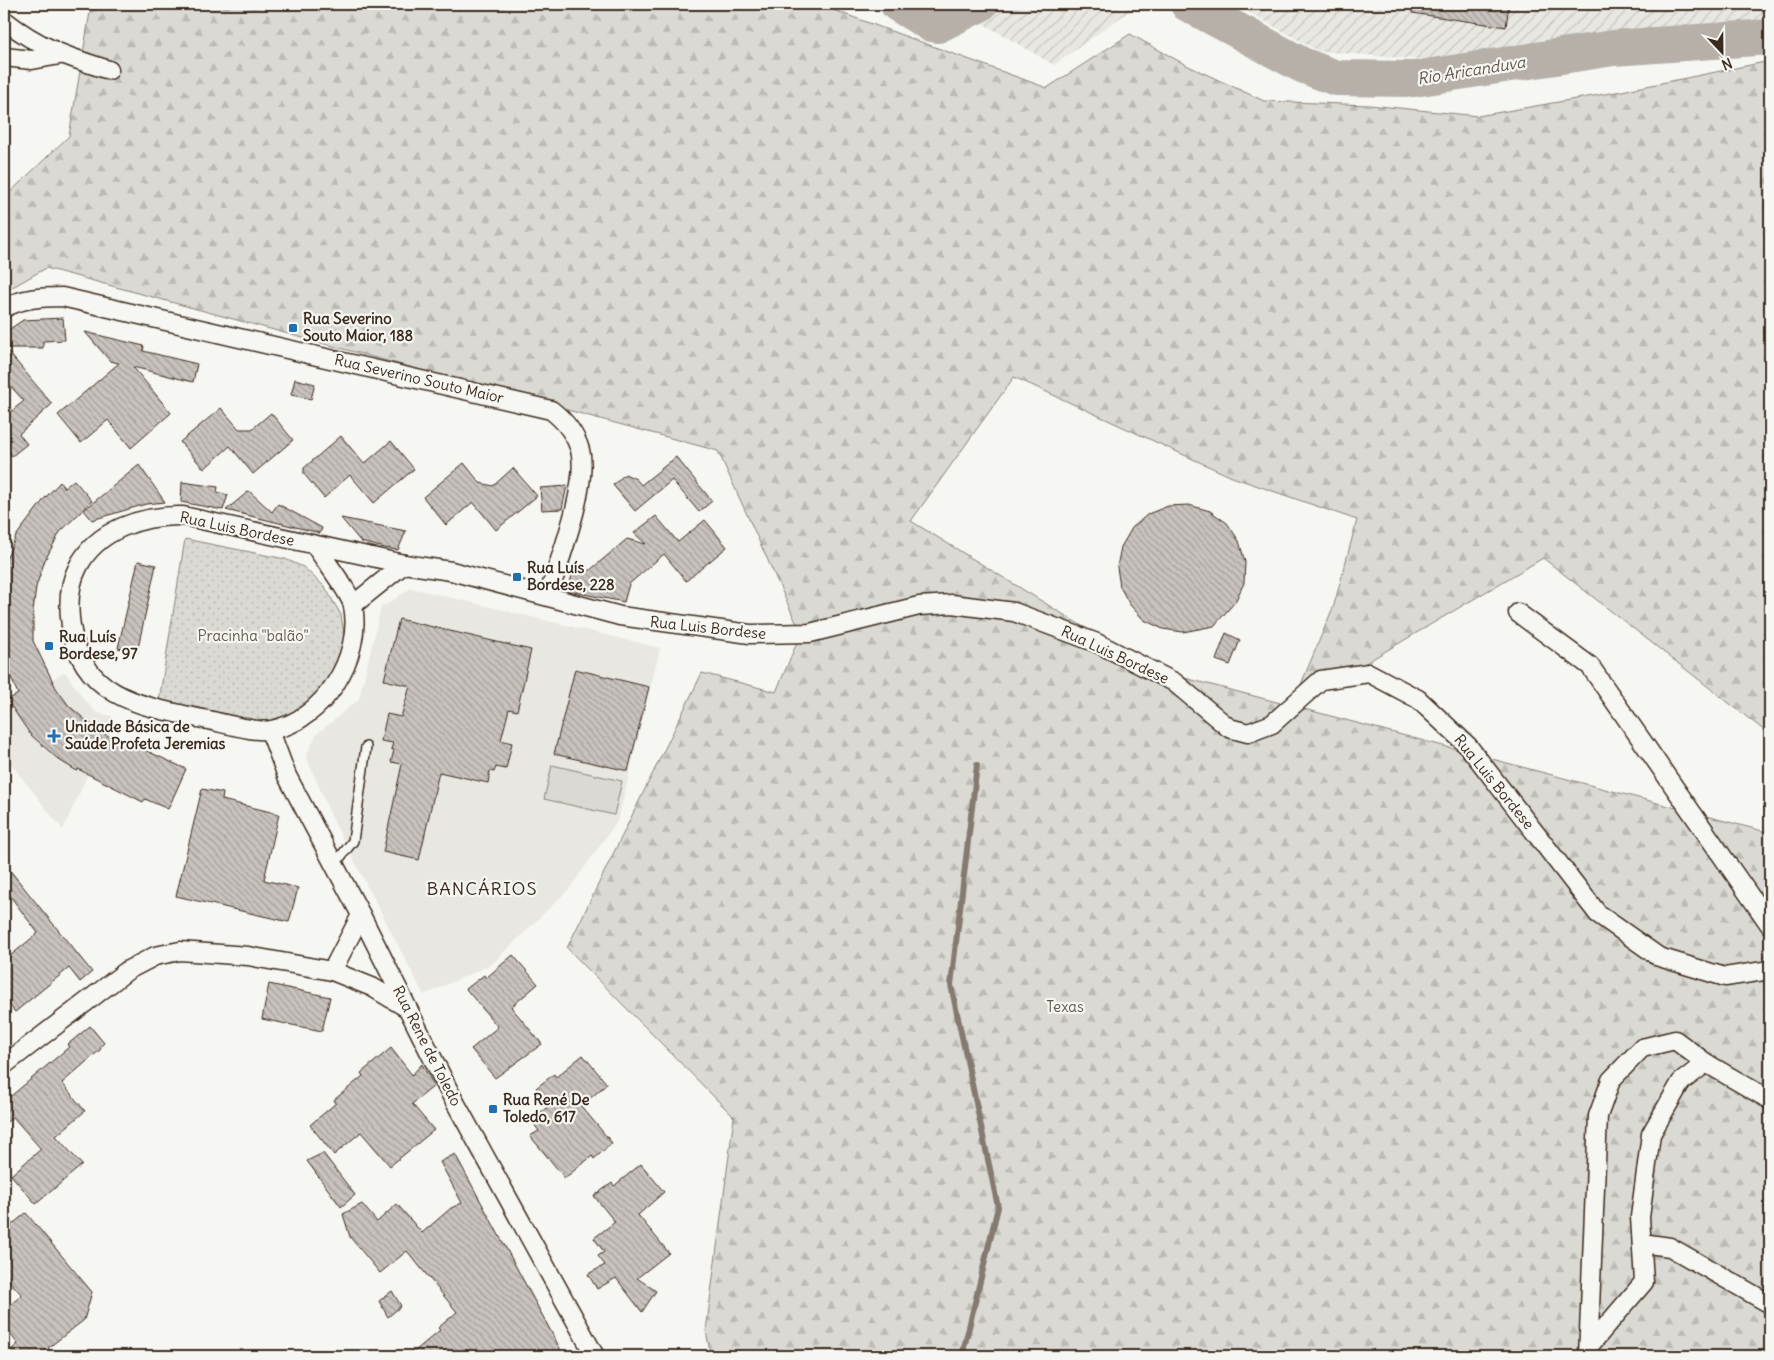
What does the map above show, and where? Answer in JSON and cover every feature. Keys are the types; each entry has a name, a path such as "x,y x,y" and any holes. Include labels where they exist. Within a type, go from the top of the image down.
{"street":[{"path":"4,20 22,34 60,55 109,70"},
{"path":"4,57 32,60 60,55"},
{"name":"Rua Severino Souto Maior","path":"4,308 12,303 37,297 62,298 551,410 561,418 575,438 580,450 582,467 578,497 548,596"},
{"name":"Rua Luis Bordese","path":"270,731 146,706 126,700 102,685 86,668 78,655 68,611 70,584 88,549 101,538 140,521 163,516 183,516 404,564 451,571 620,616 750,634 810,633 920,606 952,604 1014,612 1097,643 1174,682 1229,728 1248,733 1272,724 1321,680 1369,673 1418,699 1468,746 1598,914 1659,957 1725,977 1770,970"},
{"name":"Rua Luis Bordese","path":"315,545 353,605"},
{"path":"270,731 298,720 323,701 341,677 349,653 353,630 353,605 404,564"},
{"path":"1518,613 1590,666 1770,925"},
{"name":"Rua Rene de Toledo","path":"270,731 288,776 361,915 450,1093 595,1356"},
{"path":"332,971 361,915"},
{"path":"4,1065 128,970 155,956 180,951 203,951 248,956 332,971 372,987 407,1008"},
{"path":"1589,1350 1598,1116 1611,1080 1642,1048 1675,1040 1706,1063 1770,1100"},
{"path":"1589,1350 1644,1282 1640,1217 1651,1134 1681,1082 1706,1063"},
{"path":"1642,1243 1670,1246 1770,1304"}],"lane":[{"path":"334,865 353,842 366,747"}],"shaded area":[{"path":"950,4 1139,4 1054,65"},
{"path":"1234,4 1770,4 1770,27 1681,27 1437,61 1318,51"},
{"path":"411,588 660,648 618,820 569,889 492,964 424,995 331,816 306,756 316,735 359,699 382,604 386,605"},
{"name":"Unidade Básica de Saúde Profeta Jeremias","path":"65,672 83,698 96,712 113,717 63,830 4,755 4,705"}],"green space":[{"name":"Texas","path":"114,4 817,4 1047,88 1130,34 1186,65 1264,101 1369,105 1478,116 1622,91 1770,61 1770,735 1543,558 1293,706 1770,833 1770,1356 711,1356 706,1331 734,1117 567,948 702,673 776,692 801,633 718,451 46,268 4,292 4,198 69,136 90,12","holes":["1014,377 1232,477 1357,520 1334,605 1292,706 1154,670 911,521"]},
{"name":"Pracinha \"balão\"","path":"185,539 285,559 303,567 325,587 341,615 345,639 342,664 312,704 290,715 266,722 159,701"},
{"path":"552,765 622,781 614,815 544,799"}],"building":[{"path":"1413,4 1509,4 1506,27 1412,13"},
{"path":"63,318 65,340 43,341 43,348 5,348 52,404 19,434 27,444 12,456 4,448 4,417 24,401 4,379 4,333 23,320"},
{"path":"85,332 144,346 143,351 197,364 193,382 133,367 171,413 131,448 108,420 81,443 58,415 119,363 110,361"},
{"path":"295,379 315,384 311,399 291,395"},
{"path":"221,408 239,429 252,429 271,413 293,440 253,474 230,446 204,469 180,442"},
{"path":"341,436 364,464 391,441 414,469 374,503 350,475 324,498 304,474 304,468"},
{"path":"676,457 712,501 699,512 672,480 635,511 613,485 625,474 636,479 641,485"},
{"path":"464,463 480,483 493,486 513,468 537,496 496,530 473,502 446,525 423,497"},
{"path":"139,465 165,502 146,504 92,520 84,510"},
{"path":"74,480 92,501 60,532 45,560 36,587 33,611 33,641 56,688 69,706 88,722 117,742 119,738 186,769 168,809 145,799 143,802 78,769 77,771 59,760 30,734 7,700 18,694 4,661 4,569 6,560 16,536 45,498 60,482 64,488"},
{"path":"182,482 218,487 217,492 228,495 223,510 181,502"},
{"path":"567,486 562,509 542,510 540,488"},
{"path":"249,491 272,512 278,504 322,528 320,533 226,510"},
{"path":"1189,505 1210,511 1227,523 1239,541 1245,562 1244,583 1235,602 1214,626 1183,632 1163,629 1144,620 1130,605 1120,587 1117,567 1121,547 1132,528 1148,514 1168,506"},
{"path":"656,516 678,542 705,520 727,547 686,581 664,554 629,584 624,602 568,591 574,567 589,571 627,539 646,544 634,533"},
{"path":"341,518 406,531 398,550 385,548 361,542"},
{"path":"138,561 156,565 137,652 118,648"},
{"path":"399,619 531,650 517,711 509,709 501,740 512,743 506,769 496,767 494,772 490,771 488,783 439,772 419,860 383,852 402,764 391,762 394,750 391,749 393,743 381,741 387,714 401,717 410,686 384,680"},
{"path":"1226,633 1240,640 1230,665 1216,660"},
{"path":"575,669 649,687 628,771 554,754"},
{"path":"202,789 223,793 222,800 279,814 264,880 298,888 289,922 176,896"},
{"path":"4,863 92,972 80,982 69,968 15,1012 4,998 4,961 38,933 4,888"},
{"path":"513,955 538,984 511,1007 542,1044 495,1078 471,1049 498,1027 466,989 484,975 486,978"},
{"path":"269,984 330,997 322,1031 262,1019"},
{"path":"90,1026 104,1043 100,1047 101,1049 62,1083 85,1111 56,1136 82,1165 36,1204 11,1175 41,1149 13,1117 4,1124 4,1102 69,1047 67,1045"},
{"path":"391,1048 412,1075 422,1064 434,1086 412,1104 434,1130 390,1166 361,1132 334,1155 310,1125 336,1103 334,1100 363,1076 361,1073"},
{"path":"583,1055 607,1084 581,1106 612,1143 594,1159 592,1156 565,1178 530,1136 539,1131 531,1120 550,1105 536,1088 554,1074 556,1077"},
{"path":"323,1153 355,1195 341,1207 307,1161"},
{"path":"455,1154 564,1356 409,1356 440,1330 438,1328 457,1312 407,1251 380,1273 350,1237 343,1214 362,1204 377,1222 397,1204 422,1233 451,1208 462,1203 440,1162"},
{"path":"641,1164 664,1192 638,1215 669,1253 637,1278 656,1291 642,1312 616,1278 597,1289 588,1274 605,1265 598,1256 604,1252 594,1238 615,1222 594,1196 612,1183 614,1186"},
{"path":"26,1213 92,1292 84,1320 48,1348 55,1356 4,1356 18,1344 4,1326 4,1310 22,1295 4,1275 4,1231"},
{"path":"392,1291 401,1306 388,1317 379,1301"}],"waterway":[{"name":"Rio Aricanduva","path":"898,4 931,24 938,25 980,4"},
{"name":"Rio Aricanduva","path":"1188,4 1302,65 1336,78 1414,79 1613,48 1770,37"},
{"path":"962,1356 998,1207 951,985 977,765"}],"place":[{"name":"Rua Severino Souto Maior, 188","path":"293,328"},
{"name":"Rua Luís Bordese, 228","path":"517,577"},
{"name":"Rua Luís Bordese, 97","path":"49,646"},
{"name":"Unidade Básica de Saúde Profeta Jeremias","path":"54,736"},
{"name":"Rua René De Toledo, 617","path":"493,1109"}],"district":[{"name":"BANCÁRIOS","path":"482,889"}]}
